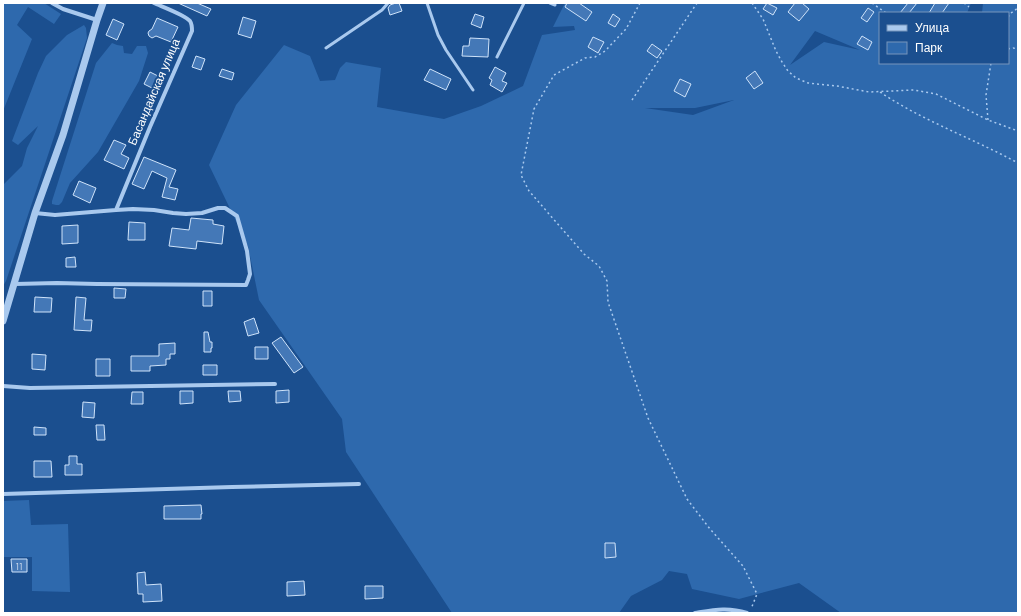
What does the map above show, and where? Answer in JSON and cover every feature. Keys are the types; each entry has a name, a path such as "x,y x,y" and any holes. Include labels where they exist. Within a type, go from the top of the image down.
{"street":[{"path":"52,3 63,9 97,20"},
{"path":"3,321 35,213 63,135 103,3"},
{"name":"Басандайская улица","path":"116,210 192,31 190,22 185,18 154,3"},
{"path":"15,284 57,282 97,284 246,285 250,274 247,251 237,216 225,208 218,208 202,213 186,214 133,209 55,215 35,213"},
{"path":"3,386 30,388 275,384"},
{"path":"3,494 359,484"},
{"path":"695,613 724,609 748,613"}],"lane":[{"path":"326,48 382,10 388,3"},
{"path":"427,3 438,35 446,50 473,90"},
{"path":"497,57 524,3"},
{"path":"550,3 555,6"}],"path":[{"path":"640,3 626,29 605,51 595,57 585,58 554,75 534,109 521,175 529,191 584,254 599,266 607,281 608,302 648,418 687,499 710,529 743,566 757,594 748,613"},
{"path":"632,100 697,3"},
{"path":"752,3 763,19 782,62 788,71 796,78 808,83 837,86 869,92 914,90 936,94 988,120 1018,131"},
{"path":"872,3 885,12"},
{"path":"964,3 969,7"},
{"path":"1009,15 1011,12 1018,8"},
{"path":"988,120 986,95 991,64"},
{"path":"880,92 928,119 1018,163"}],"green space":[{"path":"3,3 44,3 61,14 54,24 28,7 17,25 32,39 3,111"},
{"path":"565,3 971,3 967,12 879,12 879,64 1009,64 1009,12 982,12 983,3 1018,3 1018,613 841,613 799,583 739,599 692,589 687,574 669,571 662,580 631,596 619,613 452,613 346,452 342,419 259,300 248,246 209,165 236,105 284,45 310,56 320,81 335,80 340,68 346,62 381,68 377,107 444,119 481,106 523,86 542,35 575,30 574,26 553,27","holes":["815,31 860,50 824,42 790,65","734,100 693,115 645,108 695,108"]},
{"path":"84,25 86,28 87,38 6,281 3,286 3,185 22,166 27,148 38,126 18,145 12,141 46,56 67,35"},
{"path":"112,43 123,46 124,53 132,54 137,46 146,46 148,53 139,81 98,152 70,183 62,202 59,205 52,204 96,63"},
{"path":"29,500 31,525 68,524 70,592 32,591 32,557 3,557 3,501"}],"building":[{"path":"178,3 197,3 211,9 207,16"},
{"path":"399,3 402,11 390,15 388,8 390,5"},
{"path":"567,3 579,3 592,12 586,21 565,7"},
{"path":"767,3 777,8 773,15 763,9"},
{"path":"795,3 802,3 809,9 799,21 788,12"},
{"path":"908,3 917,3 910,12 901,12"},
{"path":"935,3 949,3 943,12 930,12"},
{"path":"868,8 874,12 867,22 861,18"},
{"path":"475,14 484,17 481,28 471,24"},
{"path":"613,14 620,19 615,27 608,23"},
{"path":"243,17 256,21 251,38 238,34"},
{"path":"157,18 178,27 171,42 156,36 152,38 149,36 148,33 152,29"},
{"path":"113,19 124,24 117,40 106,35"},
{"path":"862,36 872,42 868,50 857,44"},
{"path":"593,37 604,42 598,53 588,47"},
{"path":"470,38 489,39 488,57 462,56 463,46 469,46"},
{"path":"652,44 662,51 657,58 647,51"},
{"path":"196,56 205,59 201,70 192,67"},
{"path":"495,67 506,73 502,81 507,83 502,92 490,85 492,80 489,78"},
{"path":"222,69 234,73 232,80 219,76"},
{"path":"430,69 451,79 446,90 424,80"},
{"path":"755,71 763,83 754,89 746,78"},
{"path":"150,72 160,77 154,89 144,84"},
{"path":"680,79 691,84 685,97 674,91"},
{"path":"114,140 126,145 121,154 129,158 124,169 104,160"},
{"path":"144,157 176,170 169,187 178,189 175,200 162,197 167,178 152,171 144,189 132,184"},
{"path":"79,181 96,188 90,203 73,195"},
{"path":"191,218 213,220 213,224 224,226 222,244 197,241 196,249 169,246 172,228 189,230"},
{"path":"129,222 145,223 145,240 128,240"},
{"path":"78,225 78,243 62,244 62,226"},
{"path":"75,257 76,267 66,267 66,258"},
{"path":"114,288 126,289 125,298 114,298"},
{"path":"203,291 212,291 212,306 203,306"},
{"path":"35,297 52,298 51,312 34,312"},
{"path":"76,297 86,298 84,320 92,320 91,331 74,330"},
{"path":"254,318 259,333 248,336 244,322"},
{"path":"204,332 208,332 210,342 212,342 211,352 204,352"},
{"path":"281,337 303,367 294,373 272,343"},
{"path":"175,343 175,354 170,354 170,359 166,359 166,365 150,366 150,371 131,371 131,356 159,356 159,344"},
{"path":"255,347 268,347 268,359 255,359"},
{"path":"32,354 46,355 45,370 32,369"},
{"path":"96,359 110,359 110,376 96,376"},
{"path":"203,365 217,365 217,375 203,375"},
{"path":"289,390 289,402 276,403 276,391"},
{"path":"180,391 193,391 193,403 180,404"},
{"path":"228,391 240,391 241,401 229,402"},
{"path":"132,392 143,392 143,404 131,404"},
{"path":"83,402 95,403 94,418 82,417"},
{"path":"96,425 104,425 105,440 97,440"},
{"path":"34,427 46,428 46,435 34,435"},
{"path":"69,456 77,456 77,464 82,464 82,475 65,475 65,465 69,465"},
{"path":"34,461 51,461 52,477 34,477"},
{"path":"201,505 201,519 164,519 164,506"},
{"path":"605,543 615,543 616,557 605,558"},
{"path":"11,559 27,559 27,572 12,572"},
{"path":"145,572 146,585 161,584 162,601 143,602 143,594 138,594 137,573"},
{"path":"304,581 305,595 287,596 287,582"},
{"path":"365,586 383,586 383,598 365,599"}]}
